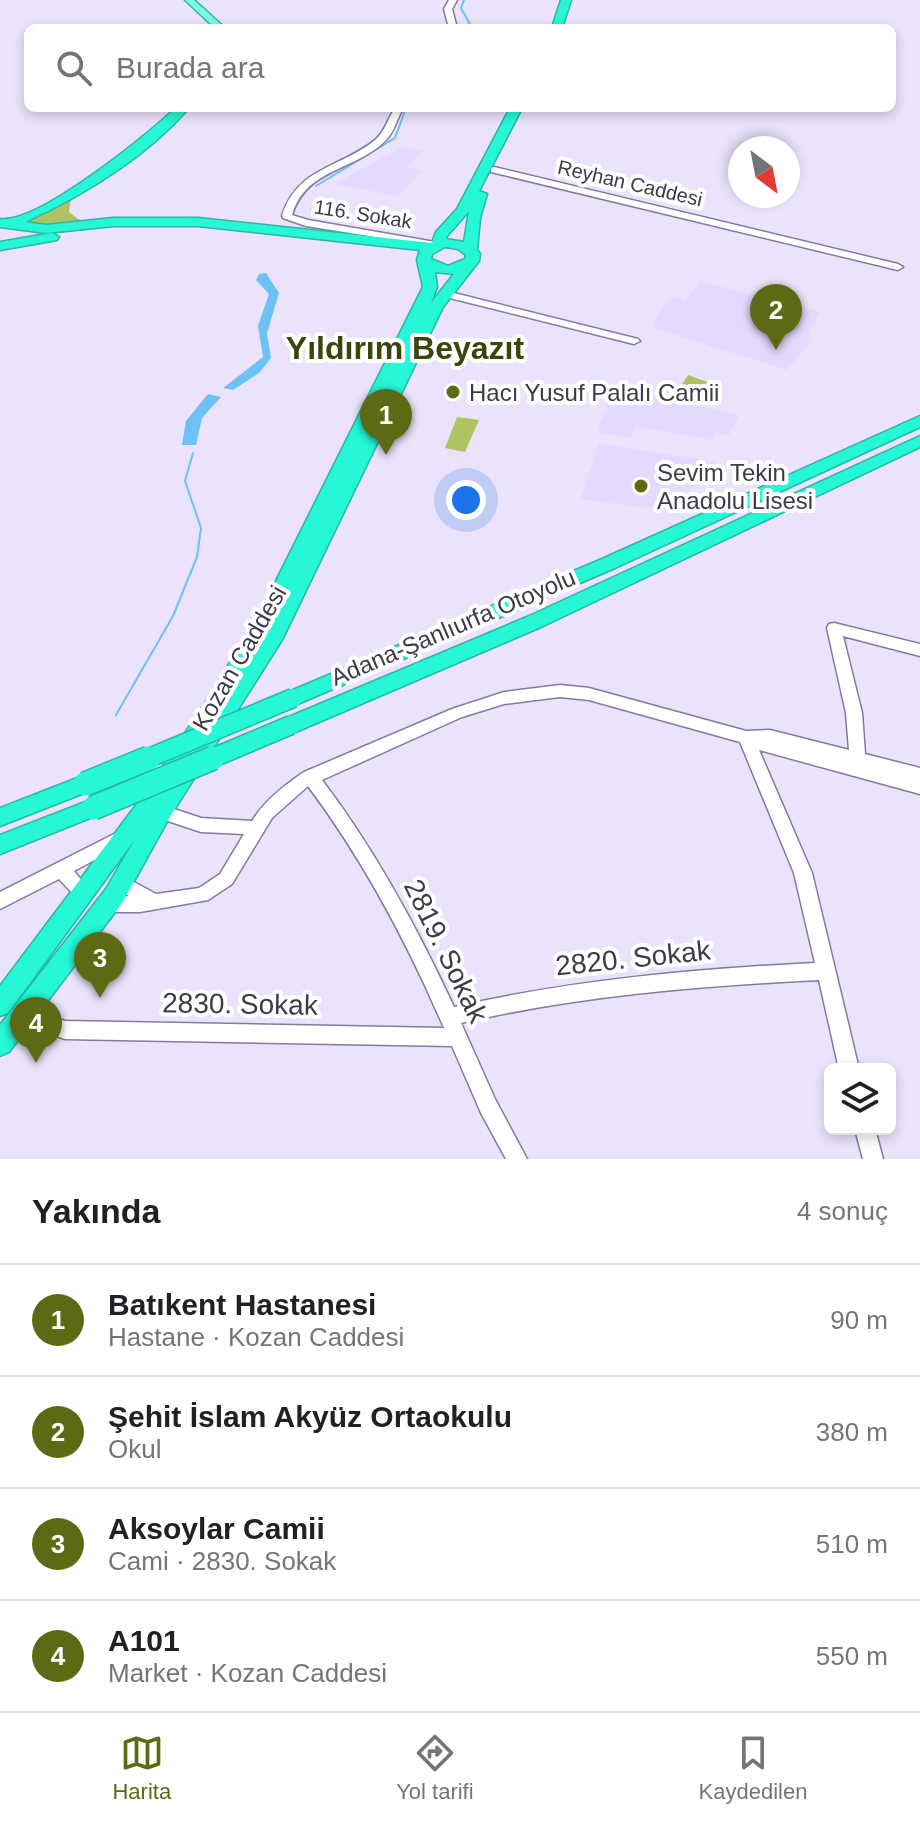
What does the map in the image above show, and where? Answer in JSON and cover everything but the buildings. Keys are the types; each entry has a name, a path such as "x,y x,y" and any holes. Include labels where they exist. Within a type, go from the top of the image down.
{"highway":[{"path":"549,24 557,0"},
{"path":"558,24 566,0"},
{"path":"3,223 92,174 167,112"},
{"path":"3,223 80,191 123,162 179,112"},
{"path":"431,252 463,210 514,112"},
{"name":"Kozan Caddesi","path":"0,1005 126,835 254,640 423,306 469,258 477,203 524,112"},
{"path":"80,191 71,207 76,215 114,222"},
{"path":"0,246 128,229 211,229 380,251 431,252 458,244 469,258 447,270 431,252 214,223 114,222 46,229 3,223"},
{"path":"3,223 22,234 59,236"},
{"name":"Kozan Caddesi","path":"0,1044 115,894 162,812 275,635 436,306 442,289 431,252"},
{"name":"Adana-Şanlıurfa Otoyolu","path":"0,817 516,605 821,469 920,421"},
{"name":"Adana-Şanlıurfa Otoyolu","path":"0,845 534,622 920,441"},
{"path":"83,893 91,905 115,894 114,877 99,873"}],"main road":[{"path":"178,0 204,24"},
{"path":"189,0 216,24"},
{"path":"452,24 448,9 453,0"},
{"name":"116. Sokak","path":"397,112 382,139 300,189 288,208 287,216 431,252"},
{"name":"Reyhan Caddesi","path":"494,170 898,267"},
{"path":"442,289 634,341"},
{"path":"858,760 854,713 834,628 920,650"},
{"path":"115,894 155,902 188,899 212,890 232,871 277,800 310,777 457,713 531,693 589,694 920,787"},
{"path":"746,737 770,736 920,775"},
{"path":"746,737 797,856 848,1063"},
{"name":"2819. Sokak","path":"310,777 345,823 381,880 449,1017 484,1102 517,1159"},
{"path":"162,812 201,825 257,828"},
{"path":"0,901 126,835"},
{"path":"60,868 99,873"},
{"path":"60,868 83,893"},
{"name":"2820. Sokak","path":"449,1017 580,990 706,976 826,971"},
{"name":"2830. Sokak","path":"28,1010 47,1024 65,1030 457,1037"},
{"path":"867,1135 873,1159"}],"shaded area":[{"path":"402,147 423,151 407,167 422,170 398,196 335,184"},
{"path":"700,281 820,312 811,331 812,341 787,370 654,328 652,324 671,297 685,300"},
{"path":"614,388 739,415 729,435 716,433 713,440 636,426 630,438 601,433 598,430"},
{"name":"Sevim Tekin Anadolu Lisesi","path":"599,444 712,461 726,472 648,508 581,499"}],"green space":[{"path":"71,198 69,212 89,222 57,226 20,223"},
{"path":"688,375 716,385 706,400 675,395"},
{"path":"457,417 479,420 465,452 445,448"}],"water":[{"path":"266,273 279,293 267,333 271,358 259,373 233,390 223,388 263,357 258,326 269,294 256,280 259,274"},
{"path":"208,394 221,397 202,418 196,445 182,445 186,421"}],"waterway":[{"path":"464,0 461,8 470,24"},
{"path":"316,186 395,138 405,112"},
{"path":"116,715 173,616 197,557 201,528 185,481 193,453"}],"place":[{"name":"Şehit İslam Akyüz Ortaokulu","path":"776,350"},
{"name":"Hacı Yusuf Palalı Camii","path":"453,392"},
{"name":"Batıkent Hastanesi","path":"386,455"},
{"name":"Sevim Tekin Anadolu Lisesi","path":"641,486"},
{"name":"Aksoylar Camii","path":"100,998"},
{"name":"A101","path":"36,1063"}],"district":[{"name":"Yıldırım Beyazıt","path":"405,348"}]}
